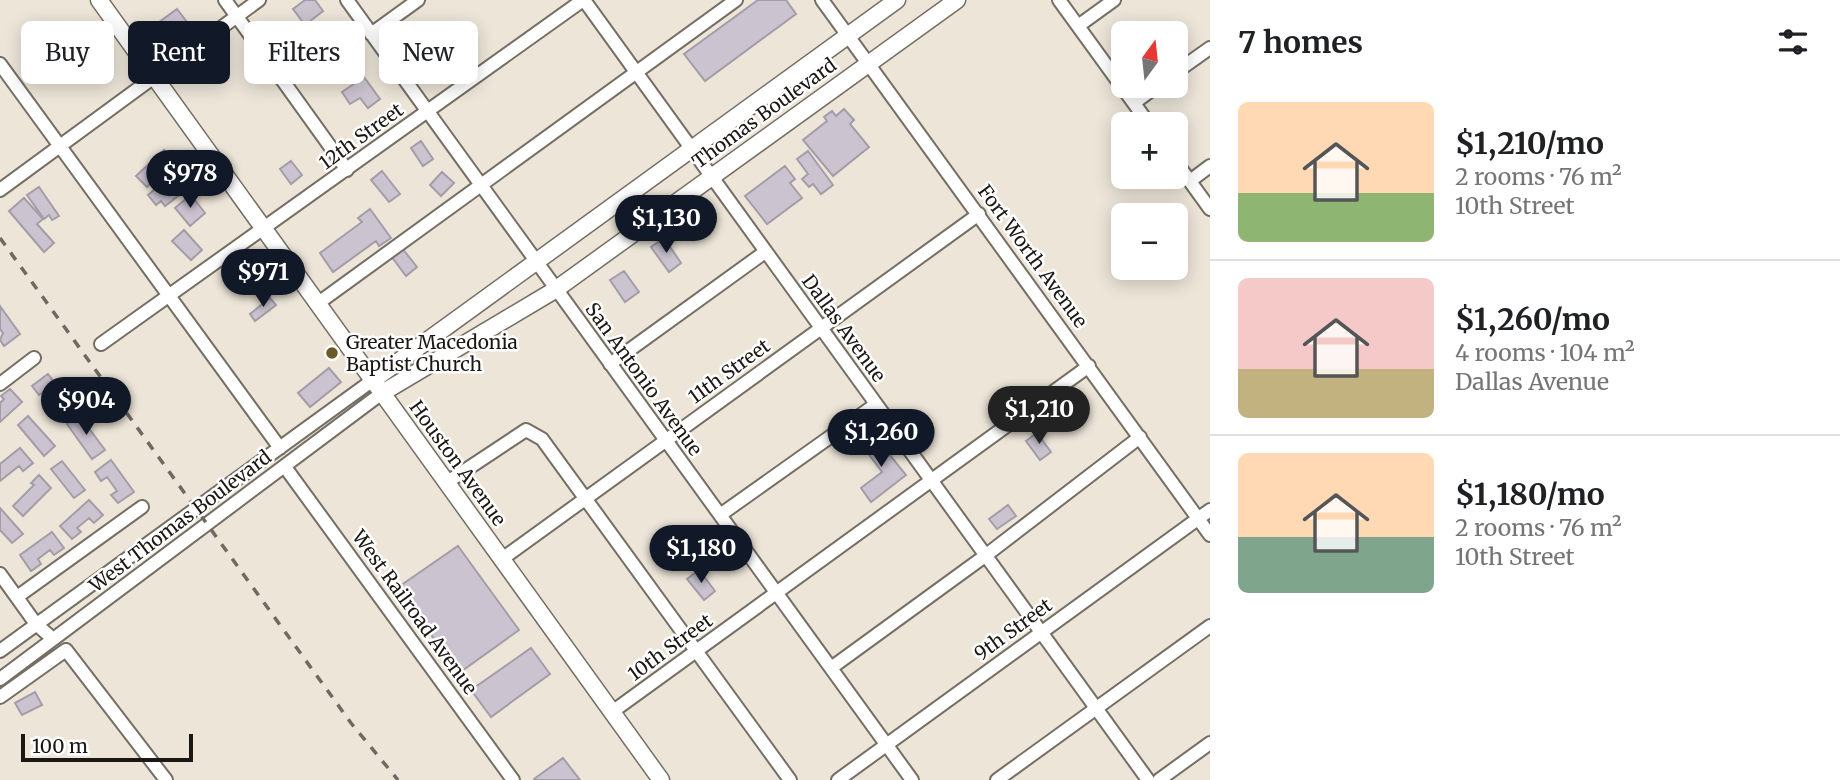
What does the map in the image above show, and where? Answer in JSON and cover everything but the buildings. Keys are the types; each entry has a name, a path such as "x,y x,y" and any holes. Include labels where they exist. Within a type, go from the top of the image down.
{"main road":[{"name":"Houston Avenue","path":"99,0 128,41"},
{"name":"Thomas Boulevard","path":"377,387 535,262 897,0"},
{"name":"Thomas Boulevard","path":"377,387 555,290 957,0"},
{"name":"Houston Avenue","path":"159,84 661,780"}],"street":[{"path":"225,0 348,170"},
{"path":"230,21 259,0"},
{"name":"San Antonio Avenue","path":"346,0 912,780"},
{"path":"371,34 418,0"},
{"name":"Dallas Avenue","path":"583,0 1148,780"},
{"name":"12th Street","path":"101,344 583,0"},
{"path":"317,304 736,0"},
{"name":"Fort Worth Avenue","path":"822,0 1210,535"},
{"path":"1059,0 1140,112"},
{"path":"1078,26 1114,0"},
{"path":"1188,64 1210,48"},
{"path":"0,64 279,448"},
{"path":"0,190 142,84"},
{"path":"1134,103 1141,98"},
{"path":"1190,181 1210,166"},
{"path":"1188,178 1210,209"},
{"name":"11th Street","path":"502,559 979,214"},
{"path":"610,364 765,252"},
{"path":"0,384 34,358"},
{"name":"10th Street","path":"612,712 1089,366"},
{"name":"West Thomas Boulevard","path":"0,651 279,448 377,387"},
{"name":"West Thomas Boulevard","path":"0,679 285,467 377,387"},
{"path":"720,515 875,405"},
{"path":"446,483 526,430 542,439 790,780"},
{"path":"831,668 985,556 1140,437"},
{"name":"West Railroad Avenue","path":"285,467 513,780"},
{"path":"17,597 142,507"},
{"name":"9th Street","path":"838,780 1210,510"},
{"path":"0,574 36,624 53,639"},
{"path":"997,780 1210,626"},
{"path":"0,697 66,650 166,780"},
{"path":"1159,780 1210,743"}],"railway":[{"path":"0,238 351,723 398,780"}],"place":[{"name":"Greater Macedonia Baptist Church","path":"332,353"}]}
